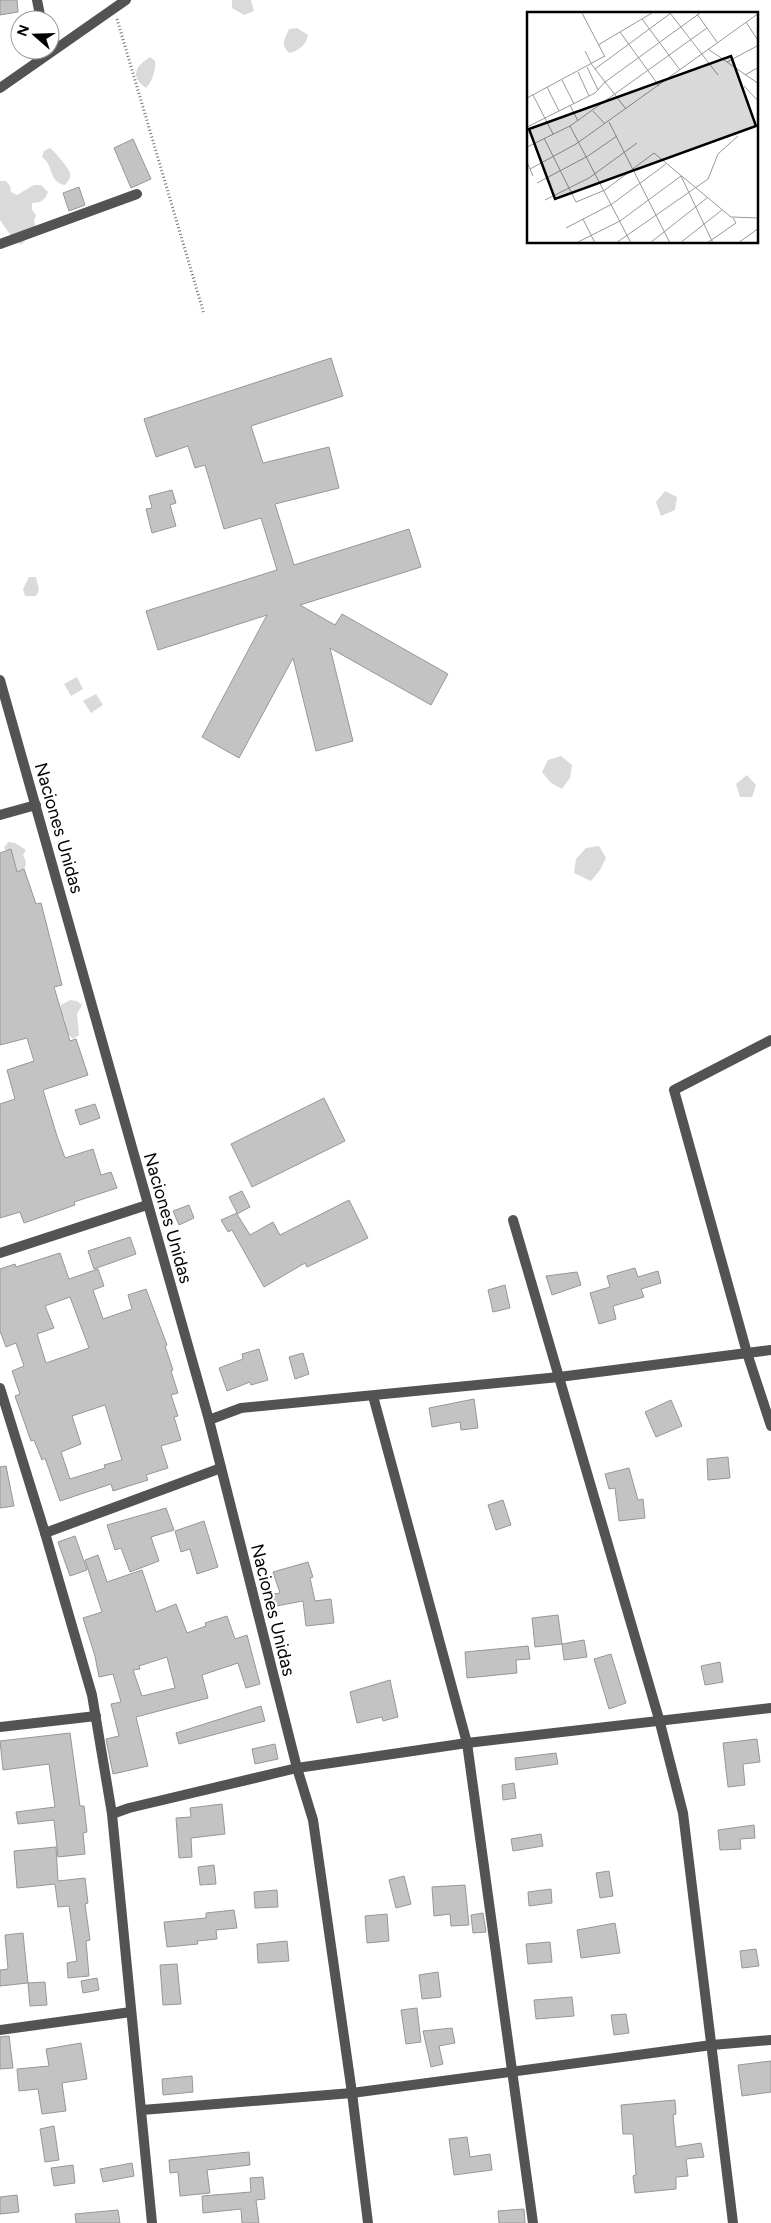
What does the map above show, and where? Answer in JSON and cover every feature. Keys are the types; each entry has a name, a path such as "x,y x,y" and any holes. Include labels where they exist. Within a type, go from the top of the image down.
{"street":[{"path":"60,44 126,0"},
{"path":"0,88 37,60"},
{"path":"0,244 137,194"},
{"name":"Naciones Unidas","path":"0,680 209,1420 297,1768 313,1820 352,2093 368,2223"},
{"path":"0,815 36,805"},
{"path":"771,1040 674,1090 747,1353 771,1426"},
{"path":"0,1253 147,1205"},
{"path":"513,1220 659,1719 683,1812 732,2223"},
{"path":"209,1420 241,1408 560,1377 771,1350"},
{"path":"0,1388 45,1533 92,1695 96,1716 112,1814 152,2223"},
{"path":"373,1396 467,1743 533,2223"},
{"path":"45,1533 221,1468"},
{"path":"112,1814 129,1808 297,1768 467,1743 659,1719 771,1708"},
{"path":"0,1727 96,1716"},
{"path":"0,2030 131,2012"},
{"path":"142,2110 352,2093 712,2045 771,2040"}],"path":[{"path":"114,8 204,314"}],"shaded area":[{"path":"232,0 251,0 254,11 244,15 232,8"},
{"path":"297,28 308,35 307,39 302,47 289,53 284,44 285,39 289,29"},
{"path":"150,57 155,61 155,68 152,79 146,88 137,79 136,71"},
{"path":"50,148 70,173 70,178 65,185 53,177 46,160 42,157 44,151"},
{"path":"0,181 6,181 10,186 11,192 17,195 34,185 41,185 48,192 42,201 32,203 32,210 36,215 34,221 36,228 22,244 16,243 0,220"},
{"path":"665,491 677,497 675,510 661,516 656,502"},
{"path":"29,577 36,577 39,590 36,596 25,596 23,589"},
{"path":"77,677 83,689 71,696 64,684"},
{"path":"96,694 103,705 91,713 83,701"},
{"path":"561,756 572,765 570,778 562,789 551,783 542,772 548,760"},
{"path":"747,775 756,785 752,797 740,797 736,784"},
{"path":"8,842 15,843 26,850 23,855 26,866 22,873 14,873 9,862 13,857 4,848"},
{"path":"599,846 606,858 600,870 591,881 574,873 576,859 586,848"},
{"path":"70,1000 77,1001 82,1005 77,1014 79,1035 73,1039 63,1030 65,1020 59,1012 61,1005"}],"building":[{"path":"0,0 17,0 18,10 10,10 10,13 0,15"},
{"path":"133,139 151,179 131,188 114,148"},
{"path":"79,187 85,205 69,211 63,193"},
{"path":"331,358 343,396 251,426 263,463 329,447 339,488 275,504 294,565 409,529 421,567 300,605 335,625 342,614 448,674 431,705 330,648 353,741 316,751 293,658 239,758 202,737 267,615 158,650 146,611 277,570 261,518 224,529 205,465 195,468 188,446 156,457 144,419"},
{"path":"172,490 176,503 170,505 176,526 152,533 146,509 152,508 149,496"},
{"path":"11,849 17,872 24,869 36,904 41,903 62,985 54,987 70,1041 76,1039 88,1075 43,1090 57,1136 65,1158 93,1149 101,1175 111,1172 117,1188 74,1202 75,1205 24,1223 20,1212 0,1218 0,1104 15,1099 7,1070 34,1061 27,1038 0,1045 0,853"},
{"path":"324,1098 345,1141 252,1187 231,1144"},
{"path":"95,1104 100,1118 80,1125 75,1110"},
{"path":"242,1191 250,1207 237,1214 250,1235 273,1222 280,1235 349,1200 368,1238 307,1267 305,1263 264,1287 232,1230 228,1232 221,1220 237,1213 229,1197"},
{"path":"189,1205 194,1218 179,1225 173,1211"},
{"path":"130,1237 136,1254 94,1269 88,1251"},
{"path":"60,1253 69,1279 98,1269 104,1286 93,1290 103,1319 132,1309 128,1295 146,1289 167,1345 165,1346 178,1393 171,1395 178,1416 174,1417 181,1440 161,1446 168,1468 146,1475 148,1480 113,1491 111,1484 60,1501 45,1458 42,1460 34,1440 31,1441 15,1396 20,1394 12,1371 24,1366 16,1343 6,1347 0,1331 0,1269 15,1264 16,1267","holes":["70,1297 89,1348 46,1363 37,1334 54,1328 45,1306","105,1405 122,1460 104,1465 105,1468 70,1479 61,1452 81,1444 72,1416"]},
{"path":"635,1268 638,1277 658,1271 661,1283 641,1289 644,1297 613,1306 616,1319 599,1324 590,1293 610,1287 607,1276"},
{"path":"577,1272 581,1285 552,1295 546,1276"},
{"path":"505,1285 510,1308 493,1312 488,1290"},
{"path":"259,1349 268,1380 251,1385 250,1382 227,1391 219,1368 243,1359 242,1354"},
{"path":"303,1353 309,1374 295,1379 289,1357"},
{"path":"474,1399 478,1428 461,1430 460,1422 432,1427 429,1408"},
{"path":"671,1400 682,1426 656,1437 645,1412"},
{"path":"728,1457 730,1478 708,1480 707,1459"},
{"path":"6,1466 14,1506 0,1508 0,1467"},
{"path":"629,1468 638,1500 643,1499 645,1518 619,1521 615,1488 609,1489 605,1474"},
{"path":"503,1500 511,1525 496,1530 488,1505"},
{"path":"166,1508 174,1530 151,1537 159,1561 130,1572 121,1548 115,1550 107,1525"},
{"path":"204,1521 218,1567 197,1574 190,1549 181,1552 175,1531"},
{"path":"75,1536 87,1570 70,1576 58,1542"},
{"path":"98,1555 107,1582 142,1570 156,1612 176,1604 187,1633 206,1626 205,1623 227,1616 235,1639 247,1635 260,1684 246,1688 238,1663 202,1675 208,1698 136,1717 148,1766 113,1774 106,1739 119,1736 111,1704 121,1702 113,1674 99,1677 95,1656 83,1618 102,1612 85,1560","holes":["167,1657 175,1688 142,1696 133,1670 140,1669 139,1666"]},
{"path":"308,1562 313,1577 310,1578 315,1601 331,1599 334,1623 306,1626 303,1601 271,1607 268,1595 280,1593 273,1572"},
{"path":"558,1615 562,1644 535,1647 532,1618"},
{"path":"584,1640 587,1657 564,1660 562,1644"},
{"path":"528,1646 530,1659 516,1660 517,1673 467,1678 465,1652"},
{"path":"611,1654 626,1703 609,1709 594,1659"},
{"path":"720,1662 723,1682 705,1685 701,1666"},
{"path":"390,1680 398,1717 383,1721 382,1717 357,1723 350,1692"},
{"path":"261,1706 265,1721 179,1744 176,1733"},
{"path":"70,1733 80,1806 84,1806 87,1832 83,1833 85,1854 58,1857 54,1820 18,1824 16,1812 55,1807 49,1764 3,1770 0,1741"},
{"path":"757,1739 760,1762 743,1764 745,1785 728,1787 723,1743"},
{"path":"275,1744 278,1759 255,1764 252,1749"},
{"path":"556,1753 558,1764 516,1770 515,1758"},
{"path":"514,1783 516,1798 503,1800 502,1785"},
{"path":"222,1804 225,1834 191,1838 192,1857 179,1858 176,1818 191,1817 190,1808"},
{"path":"754,1825 755,1838 740,1839 741,1849 720,1850 718,1830"},
{"path":"541,1834 543,1846 513,1851 511,1839"},
{"path":"56,1847 58,1881 85,1878 88,1903 85,1904 90,1940 86,1941 89,1976 68,1978 67,1963 77,1961 69,1906 58,1907 55,1884 17,1888 14,1851"},
{"path":"214,1865 216,1884 200,1885 198,1867"},
{"path":"609,1871 613,1896 600,1898 596,1873"},
{"path":"404,1876 411,1904 396,1908 389,1880"},
{"path":"465,1885 469,1925 451,1926 450,1914 434,1916 432,1887"},
{"path":"551,1889 552,1903 529,1906 528,1892"},
{"path":"277,1890 278,1907 255,1908 254,1892"},
{"path":"234,1910 237,1928 216,1930 217,1939 197,1941 198,1944 167,1947 164,1922 206,1918 206,1913"},
{"path":"483,1913 486,1932 473,1933 471,1915"},
{"path":"387,1914 389,1941 367,1943 365,1916"},
{"path":"615,1923 620,1953 581,1958 577,1930"},
{"path":"23,1933 28,1983 0,1986 0,1970 8,1969 5,1935"},
{"path":"287,1941 289,1961 258,1963 257,1944"},
{"path":"550,1942 552,1962 528,1964 526,1944"},
{"path":"756,1949 759,1966 742,1968 740,1951"},
{"path":"177,1964 181,2004 163,2005 160,1965"},
{"path":"438,1972 441,1997 422,1999 419,1975"},
{"path":"97,1978 99,1990 83,1993 81,1981"},
{"path":"45,1982 47,2005 30,2006 28,1983"},
{"path":"572,1997 574,2016 536,2019 534,2000"},
{"path":"417,2008 421,2042 406,2044 401,2010"},
{"path":"626,2014 629,2033 614,2035 611,2015"},
{"path":"452,2028 455,2043 439,2046 443,2064 431,2067 423,2031"},
{"path":"9,2036 13,2068 0,2069 0,2037"},
{"path":"81,2043 87,2079 62,2083 66,2111 42,2114 38,2089 19,2091 17,2069 49,2066 46,2049"},
{"path":"771,2061 771,2092 742,2096 738,2065"},
{"path":"192,2076 193,2092 163,2095 162,2079"},
{"path":"675,2100 676,2114 673,2115 676,2147 701,2143 704,2157 686,2159 688,2176 676,2177 676,2189 635,2193 633,2176 636,2175 633,2134 623,2134 621,2105"},
{"path":"54,2126 59,2160 45,2162 40,2129"},
{"path":"467,2137 470,2157 490,2154 492,2170 454,2175 449,2139"},
{"path":"249,2152 250,2165 207,2170 210,2193 180,2196 178,2172 170,2173 169,2160"},
{"path":"132,2163 134,2176 103,2182 100,2169"},
{"path":"73,2165 75,2183 54,2186 51,2168"},
{"path":"263,2177 265,2199 256,2200 259,2223 242,2223 241,2209 203,2213 202,2196 251,2192 250,2178"},
{"path":"17,2195 19,2212 0,2214 0,2197"},
{"path":"524,2209 525,2223 499,2223 498,2211"},
{"path":"118,2210 120,2223 76,2223 75,2214"}]}
